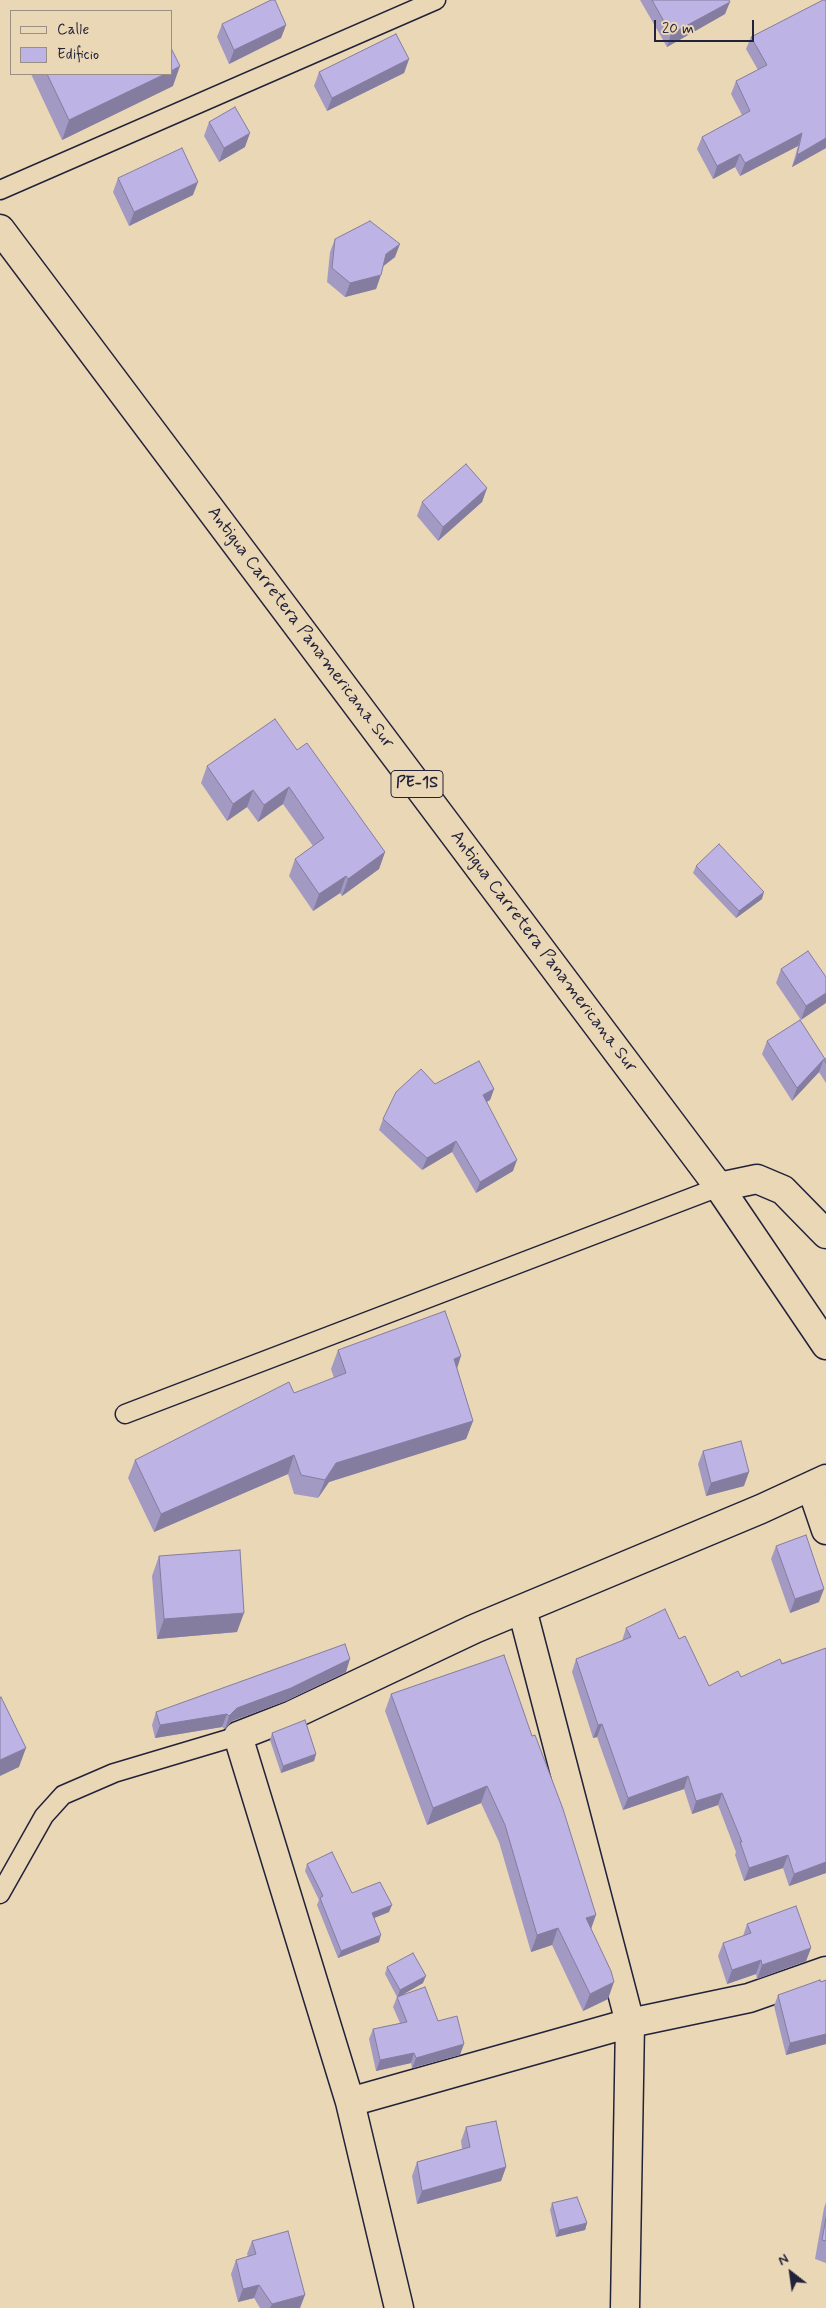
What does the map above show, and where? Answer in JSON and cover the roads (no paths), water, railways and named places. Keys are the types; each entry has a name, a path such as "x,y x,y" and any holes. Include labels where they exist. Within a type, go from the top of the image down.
{"main road":[{"name":"Antigua Carretera Panamericana Sur","path":"0,229 719,1187 826,1345"},
{"path":"719,1187 757,1179 783,1190 826,1234"},
{"path":"398,2308 350,2102 238,1736 292,1715 474,1629 818,1483 826,1530"},
{"path":"522,1609 630,2023 625,2308"},
{"path":"350,2102 630,2023 749,1998 826,1971"}],"lane":[{"path":"0,190 436,0"},
{"path":"125,1414 719,1187"},
{"path":"0,1894 44,1816 63,1794 114,1773 238,1736"}]}
